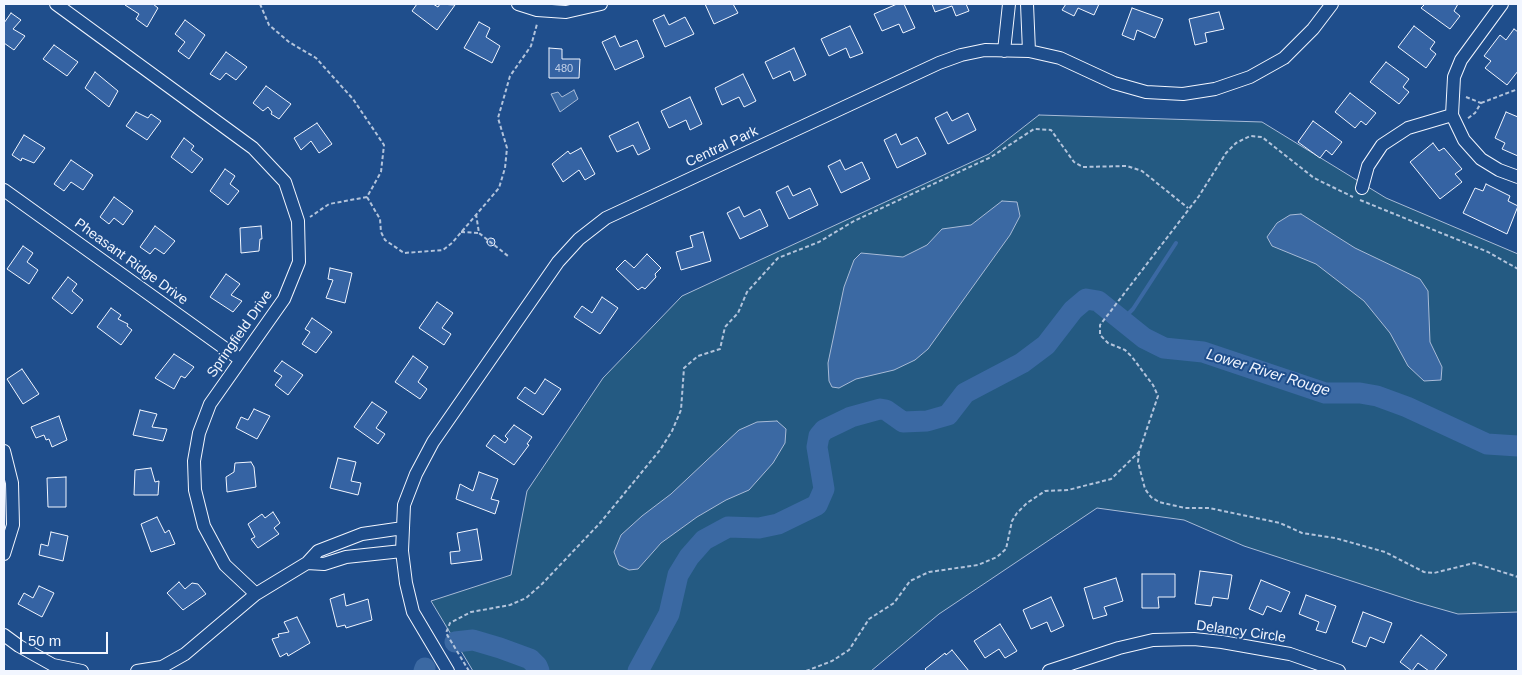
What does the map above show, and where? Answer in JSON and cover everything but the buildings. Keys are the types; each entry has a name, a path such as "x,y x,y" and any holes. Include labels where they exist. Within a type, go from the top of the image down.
{"street":[{"name":"Springfield Drive","path":"56,4 253,148 285,182 298,221 299,262 284,299 210,404 199,433 194,461 194,490 204,526 226,565 256,594"},
{"path":"518,4 537,10 566,12 601,4"},
{"path":"1004,51 1009,4"},
{"path":"1027,4 1029,51"},
{"name":"Central Park","path":"448,671 413,612 406,583 402,551 404,505 416,474 433,442 558,262 578,239 606,218 939,62 985,50 1029,51 1060,58 1114,83 1146,92 1183,94 1215,89 1250,78 1284,58 1313,29 1332,4"},
{"path":"1502,4 1461,60 1454,77 1452,93 1454,119 1464,140 1482,159 1499,170 1518,177"},
{"path":"1362,188 1368,166 1382,145 1408,128 1454,119"},
{"name":"Pheasant Ridge Drive","path":"4,190 241,360"},
{"path":"4,451 12,483 13,525 4,554"},
{"path":"137,671 163,669 185,654 256,594 307,563 318,551 362,534 403,528"},
{"path":"307,563 324,564 346,558 402,551"},
{"path":"4,635 19,646 53,665 82,671"},
{"name":"Delancy Circle","path":"1050,671 1119,648 1153,640 1194,639 1290,654 1339,671"}],"path":[{"path":"260,4 269,25 289,42 316,58 352,100 380,138 384,153 381,172 367,197"},
{"path":"367,197 380,219 381,232 385,240 404,253 443,250 461,232 499,188 505,168 507,148 498,118 510,76 530,46 537,24"},
{"path":"1454,119 1467,120 1475,113 1481,103 1518,89"},
{"path":"1452,93 1481,103"},
{"path":"469,671 446,633 450,623 471,612 510,605 526,598 542,584 600,523 660,450 672,431 681,410 684,368 698,356 720,349 725,327 738,313 747,292 778,258 819,242 854,221 991,157 1034,128 1050,130 1074,162 1083,167 1127,166 1142,172 1188,208"},
{"path":"1518,269 1488,252 1330,187 1314,178 1293,160 1257,135 1236,143 1226,153 1188,208 1100,325 1100,335 1108,343 1125,350 1132,357 1153,385 1158,396 1139,452 1138,462 1145,489 1151,497 1159,502 1185,508 1209,508 1280,523 1302,533 1335,538 1384,552 1424,572 1434,573 1474,563 1518,577"},
{"path":"310,217 329,204 367,197"},
{"path":"476,214 479,233"},
{"path":"461,232 479,233 508,256"},
{"path":"806,671 832,661 849,650 869,619 894,603 910,581 929,572 978,565 997,557 1006,549 1012,521 1027,503 1045,492 1068,490 1111,479 1139,452"}],"shaded area":[{"path":"574,90 578,99 560,112 551,94 558,92 562,97"},
{"path":"1039,115 1262,122 1386,198 1518,254 1518,612 1458,614 1244,546 1184,520 1097,508 939,614 871,671 473,671 431,601 511,575 527,491 603,378 682,296 989,154"},
{"path":"1002,201 1017,202 1020,216 1010,235 928,349 915,360 894,370 856,379 839,388 832,387 829,381 828,363 844,287 854,260 861,253 903,257 927,245 942,229 971,225"},
{"path":"1301,214 1355,248 1420,279 1428,291 1430,342 1442,367 1441,380 1424,381 1408,366 1390,333 1364,301 1316,264 1272,246 1267,237 1277,223 1290,215"},
{"path":"777,421 786,429 785,443 773,463 749,490 726,500 697,517 661,543 638,569 629,570 619,565 614,552 621,535 671,494 739,430 757,422"}],"waterway":[{"path":"1122,320 1133,309 1176,243"},
{"name":"Lower River Rouge","path":"638,671 669,614 678,575 689,557 704,540 728,527 759,528 778,524 817,505 824,489 817,447 819,436 824,430 851,417 880,409 886,410 903,422 927,421 948,415 965,393 1022,363 1046,345 1073,310 1086,299 1098,301 1144,338 1164,348 1203,352 1325,393 1360,393 1377,396 1407,407 1487,444 1518,446"},
{"name":"Lower River Rouge","path":"455,642 473,640 500,648 530,659 539,671"}]}
